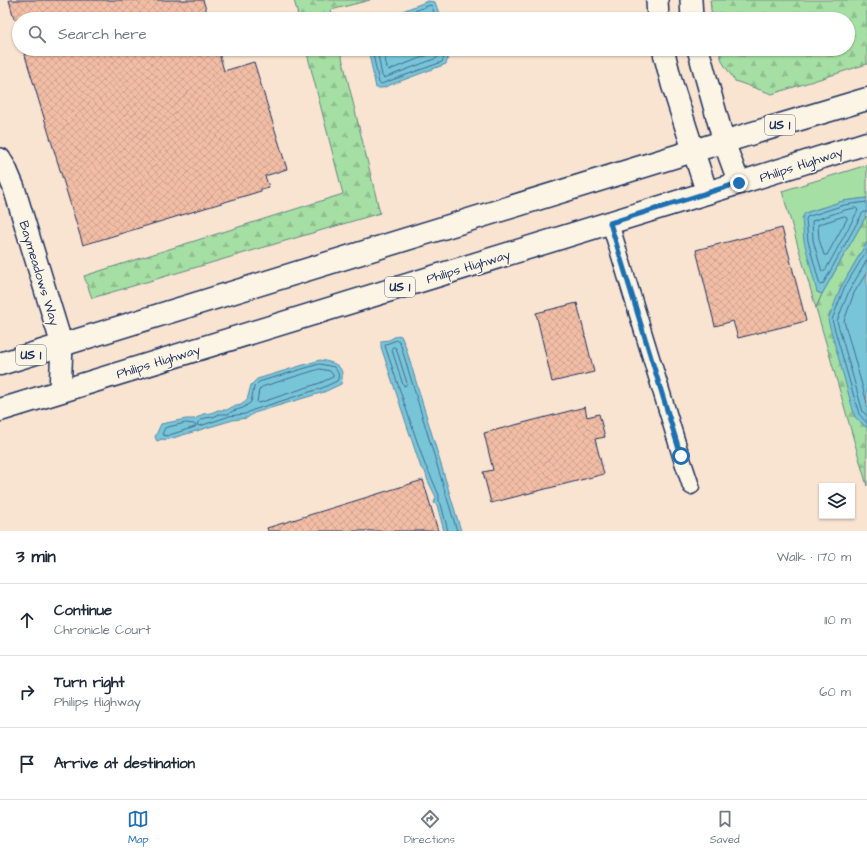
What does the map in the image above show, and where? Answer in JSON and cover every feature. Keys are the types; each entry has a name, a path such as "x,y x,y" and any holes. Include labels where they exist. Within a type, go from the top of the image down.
{"main road":[{"name":"US 1","path":"0,364 867,99"},
{"name":"Philips Highway","path":"0,410 867,143"}],"street":[{"path":"657,0 658,12"},
{"path":"691,0 692,12"},
{"path":"665,56 672,84 707,193"},
{"path":"700,56 724,142 739,183"},
{"name":"Baymeadows Way","path":"0,159 14,188 62,346 60,392"},
{"path":"610,223 676,442 691,486"}],"green space":[{"path":"294,0 370,0 331,10 331,12 297,12"},
{"path":"710,0 867,0 867,64 772,94 735,81 723,63 720,56 855,56 855,12 711,12"},
{"path":"308,56 342,56 380,213 92,298 84,276 343,194"},
{"path":"867,165 867,198 843,201 805,213 817,292 822,294 816,308 782,191"},
{"path":"867,216 867,242 841,287 855,417 867,428 867,486 816,308 822,294"}],"water":[{"path":"428,1 435,2 439,12 400,12"},
{"path":"369,56 448,56 446,64 382,88 376,88"},
{"path":"867,198 867,211 865,218 822,294 817,292 804,241 802,218 805,213 843,201"},
{"path":"867,242 867,428 855,417 828,320 841,287"},
{"path":"398,335 401,336 405,345 461,531 444,531 437,505 434,503 436,497 425,471 421,468 381,347 381,341 389,340"},
{"path":"320,360 335,364 341,369 341,384 324,392 254,413 247,418 233,420 166,440 162,439 157,441 155,437 161,424 186,419 195,419 203,414 218,410 227,410 241,405 247,400 251,385 257,379"}],"building":[{"path":"9,0 203,0 207,12 12,12"},
{"path":"25,56 220,56 224,71 254,62 287,169 265,176 269,187 261,189 261,191 83,245"},
{"path":"782,228 806,321 738,338 733,321 715,326 696,250"},
{"path":"577,303 594,372 552,382 536,313"},
{"path":"585,407 587,417 599,414 605,437 595,439 604,474 491,503 483,472 493,470 484,433"},
{"path":"423,480 438,531 268,531 267,528"}],"route":[{"path":"681,456 610,223 739,183"}]}
